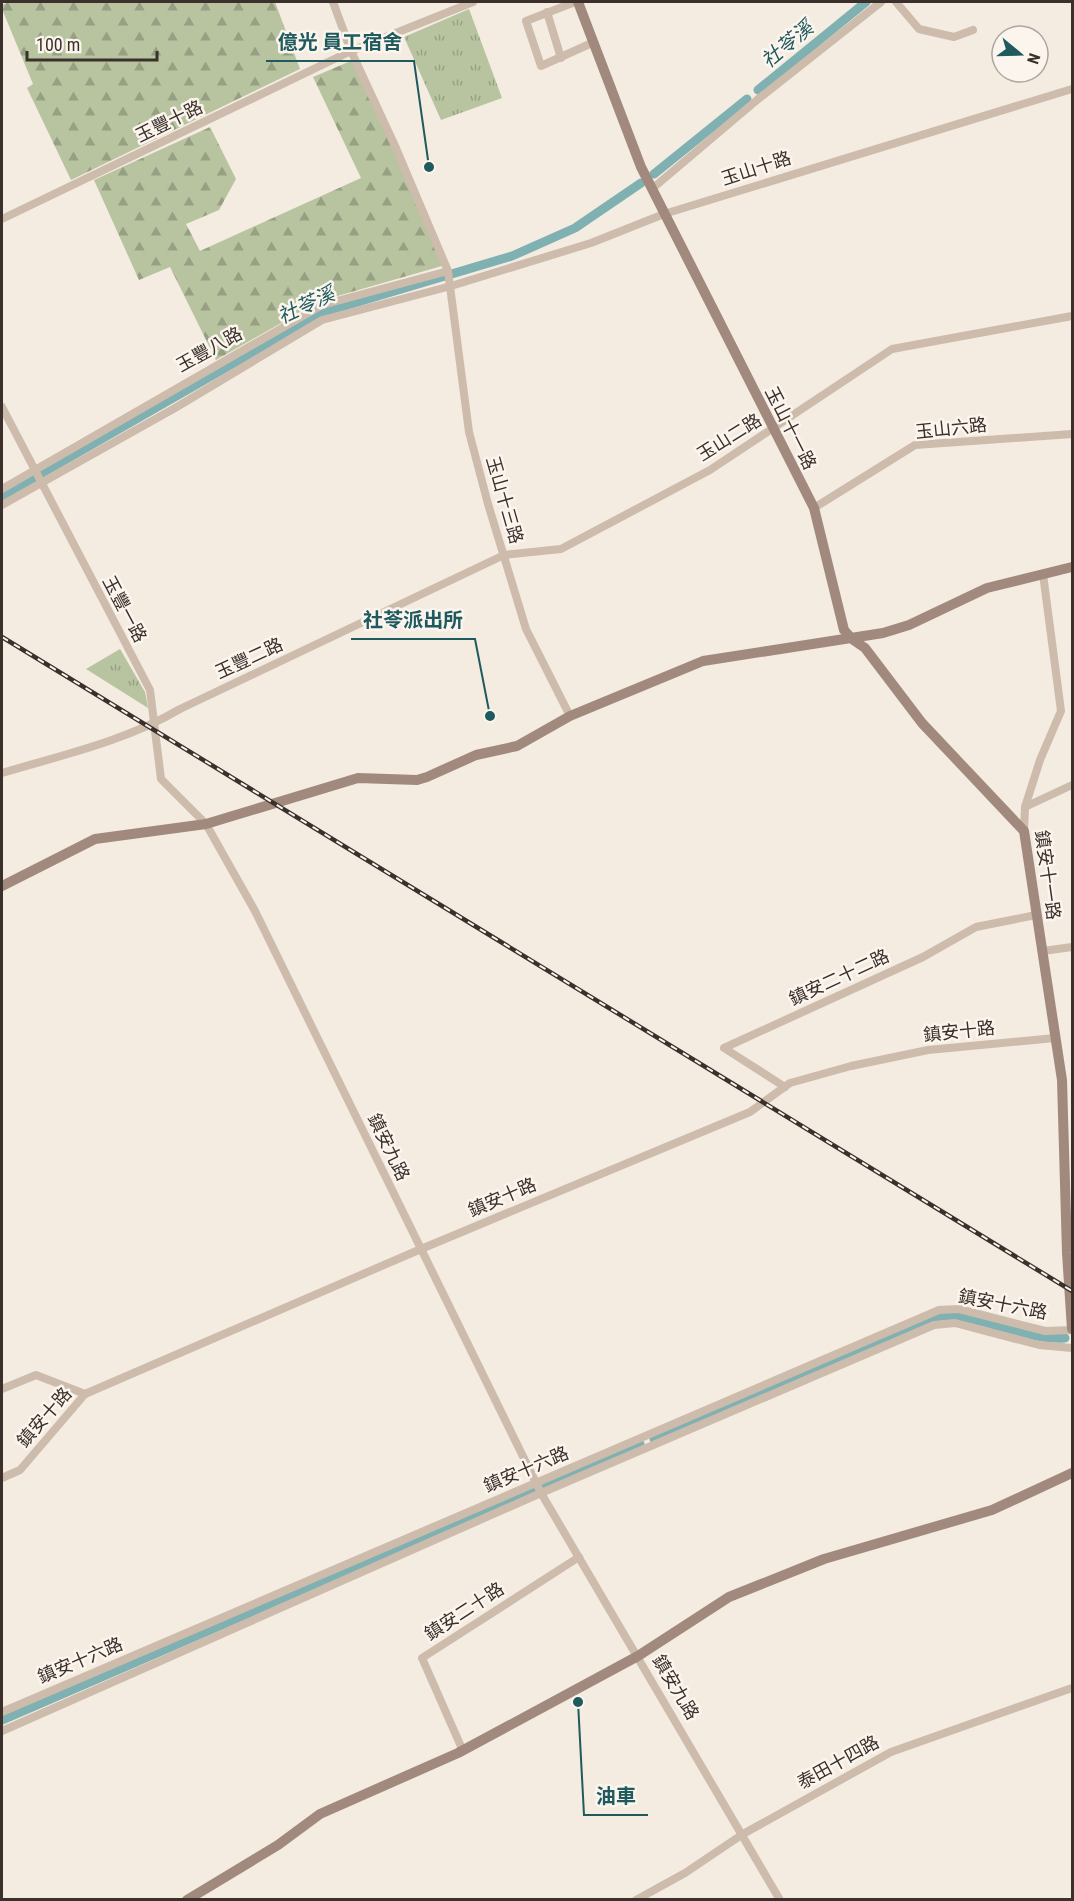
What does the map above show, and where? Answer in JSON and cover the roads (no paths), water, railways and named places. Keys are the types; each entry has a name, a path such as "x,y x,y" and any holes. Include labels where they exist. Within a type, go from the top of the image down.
{"street":[{"name":"玉山十三路","path":"333,2 351,51 396,148 449,278 468,432 526,629 570,716"},
{"name":"玉豐十路","path":"2,219 351,51 473,2"},
{"path":"577,2 526,21 540,66 594,42"},
{"name":"玉山十一路","path":"577,2 641,167 814,508 844,630 865,648 922,723 1024,831"},
{"path":"653,188 757,100 881,2"},
{"path":"896,2 919,29 954,37 973,30"},
{"path":"547,12 561,58"},
{"name":"玉山十路","path":"449,278 591,243 664,214 1072,89"},
{"path":"2,505 37,477 176,408 322,320 449,278"},
{"name":"玉豐八路","path":"2,489 37,477 322,305 449,278"},
{"name":"玉山二路","path":"504,555 561,549 710,470 892,349 1072,316"},
{"name":"玉豐一路","path":"2,408 150,690 161,779 206,825"},
{"name":"玉山六路","path":"814,508 915,445 1072,434"},
{"name":"玉豐二路","path":"2,773 109,741 153,724 180,709 504,555"},
{"path":"2,886 95,839 206,825 358,778 417,780 476,755 517,746 570,716 703,661 852,639 909,625 987,588 1072,567"},
{"name":"鎮安十一路","path":"1043,574 1061,711 1040,760 1025,807 1024,831 1062,1080 1072,1330"},
{"path":"1025,807 1072,785"},
{"name":"鎮安九路","path":"206,825 255,912 538,1487 780,1899"},
{"name":"鎮安二十二路","path":"785,1087 724,1048 922,957 976,927 1036,915"},
{"path":"1043,951 1072,947"},
{"name":"鎮安十路","path":"2,1478 20,1470 85,1394 421,1249 750,1112 785,1087 851,1066 928,1050 1055,1038"},
{"name":"鎮安十六路","path":"2,1712 538,1487 939,1310 959,1309 1045,1332 1072,1330"},
{"path":"2,1731 538,1487 934,1325 955,1323 1039,1345 1072,1348"},
{"path":"2,1389 36,1375 85,1394"},
{"path":"186,1899 278,1845 320,1814 462,1751 638,1656 729,1597 824,1559 992,1510 1072,1473"},
{"name":"鎮安二十路","path":"462,1751 422,1658 579,1557"},
{"name":"泰田十四路","path":"636,1899 685,1873 743,1834 891,1752 1072,1688"}],"waterway":[{"name":"社苓溪","path":"758,90 866,2"},
{"name":"社苓溪","path":"654,174 747,99"},
{"name":"社苓溪","path":"2,496 321,313 512,256 575,228 641,183"},
{"path":"654,1439 934,1317 966,1318 1031,1335 1065,1338"},
{"path":"2,1720 640,1444"}],"railway":[{"path":"2,637 1072,1291"}],"place":[{"name":"億光 員工宿舍","path":"429,167"},
{"name":"社苓派出所","path":"490,716"},
{"name":"油車","path":"578,1702"}]}
